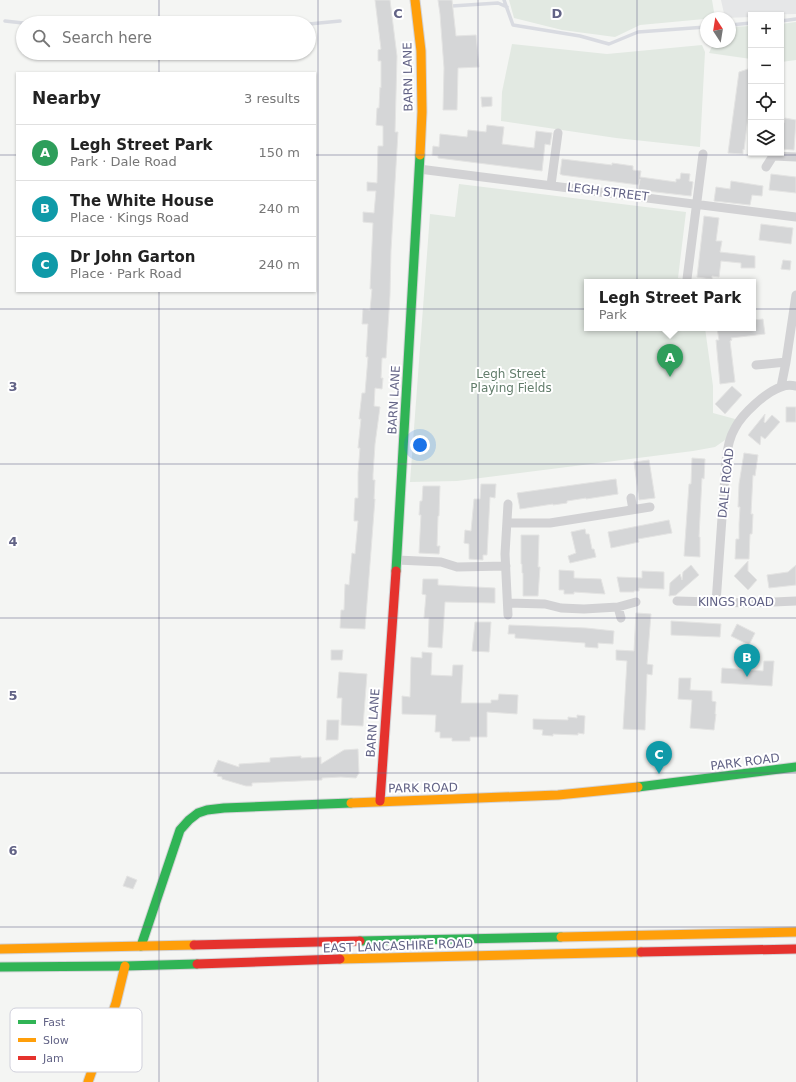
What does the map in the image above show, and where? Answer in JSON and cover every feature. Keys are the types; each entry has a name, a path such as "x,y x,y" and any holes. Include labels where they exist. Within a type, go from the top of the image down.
{"main road":[{"name":"BARN LANE","path":"380,801 397,560 422,112 421,51 415,0"},
{"name":"PARK ROAD","path":"141,946 180,830 189,820 201,812 220,808 380,801 558,796 796,767"},
{"name":"EAST LANCASHIRE ROAD","path":"0,949 796,932"},
{"name":"EAST LANCASHIRE ROAD","path":"0,967 125,966 454,956 796,949"},
{"path":"114,1008 125,966"},
{"path":"88,1082 92,1072"}],"street":[{"path":"551,185 558,133"},
{"path":"687,279 703,154"},
{"path":"784,155 796,157"},
{"path":"766,167 772,156"},
{"name":"LEGH STREET","path":"419,169 796,216"},
{"path":"796,295 781,386 796,386"},
{"path":"756,365 786,362"},
{"name":"DALE ROAD","path":"716,603 726,461 731,438 734,429 745,413 773,390 781,386"},
{"path":"631,498 633,510"},
{"path":"508,504 506,566 508,615"},
{"path":"508,522 550,523 650,507"},
{"path":"397,560 435,562 457,566 506,566"},
{"name":"KINGS ROAD","path":"677,601 750,603 796,601"},
{"path":"508,603 545,604 561,608 584,609 618,607 636,602"},
{"path":"618,607 621,618"}],"shaded area":[{"path":"721,0 796,0 796,14 784,14 784,12 748,12 748,17 736,18 736,12 724,12"}],"green space":[{"path":"509,0 712,0 714,12 700,12 700,19 640,25 615,37 562,30 514,18"},
{"path":"796,22 796,60 784,62 784,24"},
{"path":"748,26 748,59 709,53 711,48 736,48 736,27"},
{"path":"512,44 607,54 700,45 700,48 703,48 705,52 700,147 616,138 501,121 502,92"},
{"name":"Legh Street Playing Fields","path":"459,184 686,212 678,278 684,279 584,279 584,331 705,331 713,386 713,413 735,419 728,438 715,447 693,451 457,481 410,482 430,214 455,217"}],"building":[{"path":"375,0 390,0 397,56 395,132 398,132 386,358 382,358 382,389 375,388 374,406 380,407 375,444 373,480 375,480 375,499 365,629 340,628 341,610 344,610 345,584 349,585 352,553 355,554 358,521 354,521 354,515 355,498 358,498 360,448 358,448 361,419 359,419 362,393 365,393 368,357 366,357 368,324 362,324 363,309 370,310 372,289 370,289 373,223 363,222 363,212 374,213 376,191 367,191 367,182 377,183 378,146 383,146 383,126 376,125 377,108 379,108 380,87 381,88 381,61 378,61 378,50 381,49"},
{"path":"438,0 452,0 456,36 476,35 479,67 458,68 457,110 443,110 444,68"},
{"path":"748,69 748,116 743,154 728,153 739,72"},
{"path":"481,97 492,97 492,106 482,107"},
{"path":"785,118 796,120 794,150 784,149"},
{"path":"487,125 504,127 502,144 534,148 536,131 552,133 550,145 545,144 542,171 438,158 438,156 432,155 433,146 439,147 440,134 467,137 468,130 486,132"},
{"path":"562,159 633,166 633,170 641,171 640,177 676,182 676,179 680,179 681,173 690,174 689,181 693,182 691,196 638,190 639,185 562,175 560,174"},
{"path":"771,174 796,177 796,193 769,190"},
{"path":"731,181 763,186 762,196 752,195 750,205 714,201 716,187 730,189"},
{"path":"704,216 719,218 716,241 722,241 720,252 755,256 755,268 741,268 741,263 721,261 719,277 712,276 712,279 697,277"},
{"path":"761,224 793,228 791,244 759,240"},
{"path":"783,260 791,261 790,270 781,269"},
{"path":"763,319 765,334 731,338 732,340 730,341 735,382 720,384 716,340 719,340 718,331 756,331 756,320"},
{"path":"732,386 742,395 725,414 715,404"},
{"path":"786,407 796,407 796,422 786,422"},
{"path":"765,414 765,423 772,415 780,422 765,439 761,436 760,445 748,435"},
{"path":"744,453 758,455 755,476 753,475 751,514 753,514 752,534 750,534 749,559 735,559 736,539 739,539 739,484"},
{"path":"692,458 705,459 704,479 702,478 699,537 700,557 684,556"},
{"path":"649,460 655,498 639,500 634,462"},
{"path":"616,479 618,494 520,509 517,493"},
{"path":"481,484 496,484 495,498 490,497 487,555 483,555 483,560 469,559 469,544 464,543 465,530 471,531 474,499 480,499"},
{"path":"423,486 440,486 437,546 440,546 439,554 419,553 421,515 419,515"},
{"path":"669,520 672,533 638,539 639,542 611,548 608,532"},
{"path":"585,529 586,534 589,534 592,549 594,549 596,557 570,563 568,556 576,553 571,532"},
{"path":"521,535 539,535 538,567 540,567 538,596 523,596"},
{"path":"748,561 748,571 757,580 748,590 734,576"},
{"path":"691,565 699,575 676,595 669,596 670,583 680,574 682,580 683,572"},
{"path":"796,565 796,585 769,588 767,575 788,572"},
{"path":"559,570 574,571 574,578 601,579 605,594 574,592 574,594 564,594 564,590 559,590"},
{"path":"642,571 664,572 664,589 639,588 639,591 620,592 617,577 642,578"},
{"path":"423,579 438,579 438,585 495,588 495,603 445,602 442,648 428,647 429,618 424,618 426,595 422,594"},
{"path":"636,613 651,614 647,664 653,665 652,675 647,674 645,730 623,729 627,661 616,660 616,650 634,651"},
{"path":"671,621 721,624 720,637 671,635"},
{"path":"475,622 491,622 489,652 472,651"},
{"path":"737,624 755,633 749,645 731,636"},
{"path":"509,625 586,628 614,631 613,644 598,643 598,648 585,647 585,643 515,638 515,634 508,634"},
{"path":"331,650 343,650 342,660 331,660"},
{"path":"422,652 432,653 431,675 452,676 453,665 463,665 461,703 491,703 491,700 498,700 499,694 518,695 517,714 487,712 487,737 470,737 470,741 452,741 452,738 440,738 440,732 435,732 436,715 402,714 402,696 410,697 411,657 422,658"},
{"path":"764,661 774,661 772,686 721,683 722,668 763,671"},
{"path":"339,672 367,674 363,726 341,725 342,698 337,698"},
{"path":"679,678 691,678 690,690 712,691 712,701 716,702 714,730 690,728 692,700 678,699"},
{"path":"577,715 585,716 584,734 553,734 553,736 542,735 543,730 533,729 533,719 568,720 568,717 577,718"},
{"path":"327,720 339,720 338,740 326,740"},
{"path":"358,749 359,773 356,778 341,777 322,778 322,780 252,783 252,786 246,786 222,779 222,777 217,776 218,774 213,772 218,760 239,767 239,764 270,762 270,758 301,756 301,758 321,757 321,764 344,750"},
{"path":"127,876 137,880 133,889 123,886"}],"waterway":[{"path":"504,0 513,25 580,36 609,44 638,32 700,27"},
{"path":"452,6 498,3 507,7"},
{"path":"784,21 796,19"},
{"path":"5,21 16,22"},
{"path":"316,23 340,21"},
{"path":"736,24 748,23"}],"traffic: fast":[{"path":"396,571 420,155"},
{"path":"638,787 796,767"},
{"path":"141,946 180,830 198,813 207,810 224,808 351,803"},
{"path":"360,941 561,937"},
{"path":"0,967 197,964"}],"traffic: slow":[{"path":"415,0 421,51 422,112 420,155"},
{"path":"351,803 558,795 638,787"},
{"path":"561,937 796,932"},
{"path":"0,949 194,945"},
{"path":"340,959 641,952"},
{"path":"114,1008 125,966"},
{"path":"88,1082 92,1072"}],"traffic: jam":[{"path":"380,801 396,571"},
{"path":"194,945 360,941"},
{"path":"641,952 796,949"},
{"path":"197,964 340,959"}],"place":[{"name":"Legh Street Park","path":"670,377"},
{"name":"The White House","path":"747,677"},
{"name":"Dr John Garton","path":"659,774"}]}
